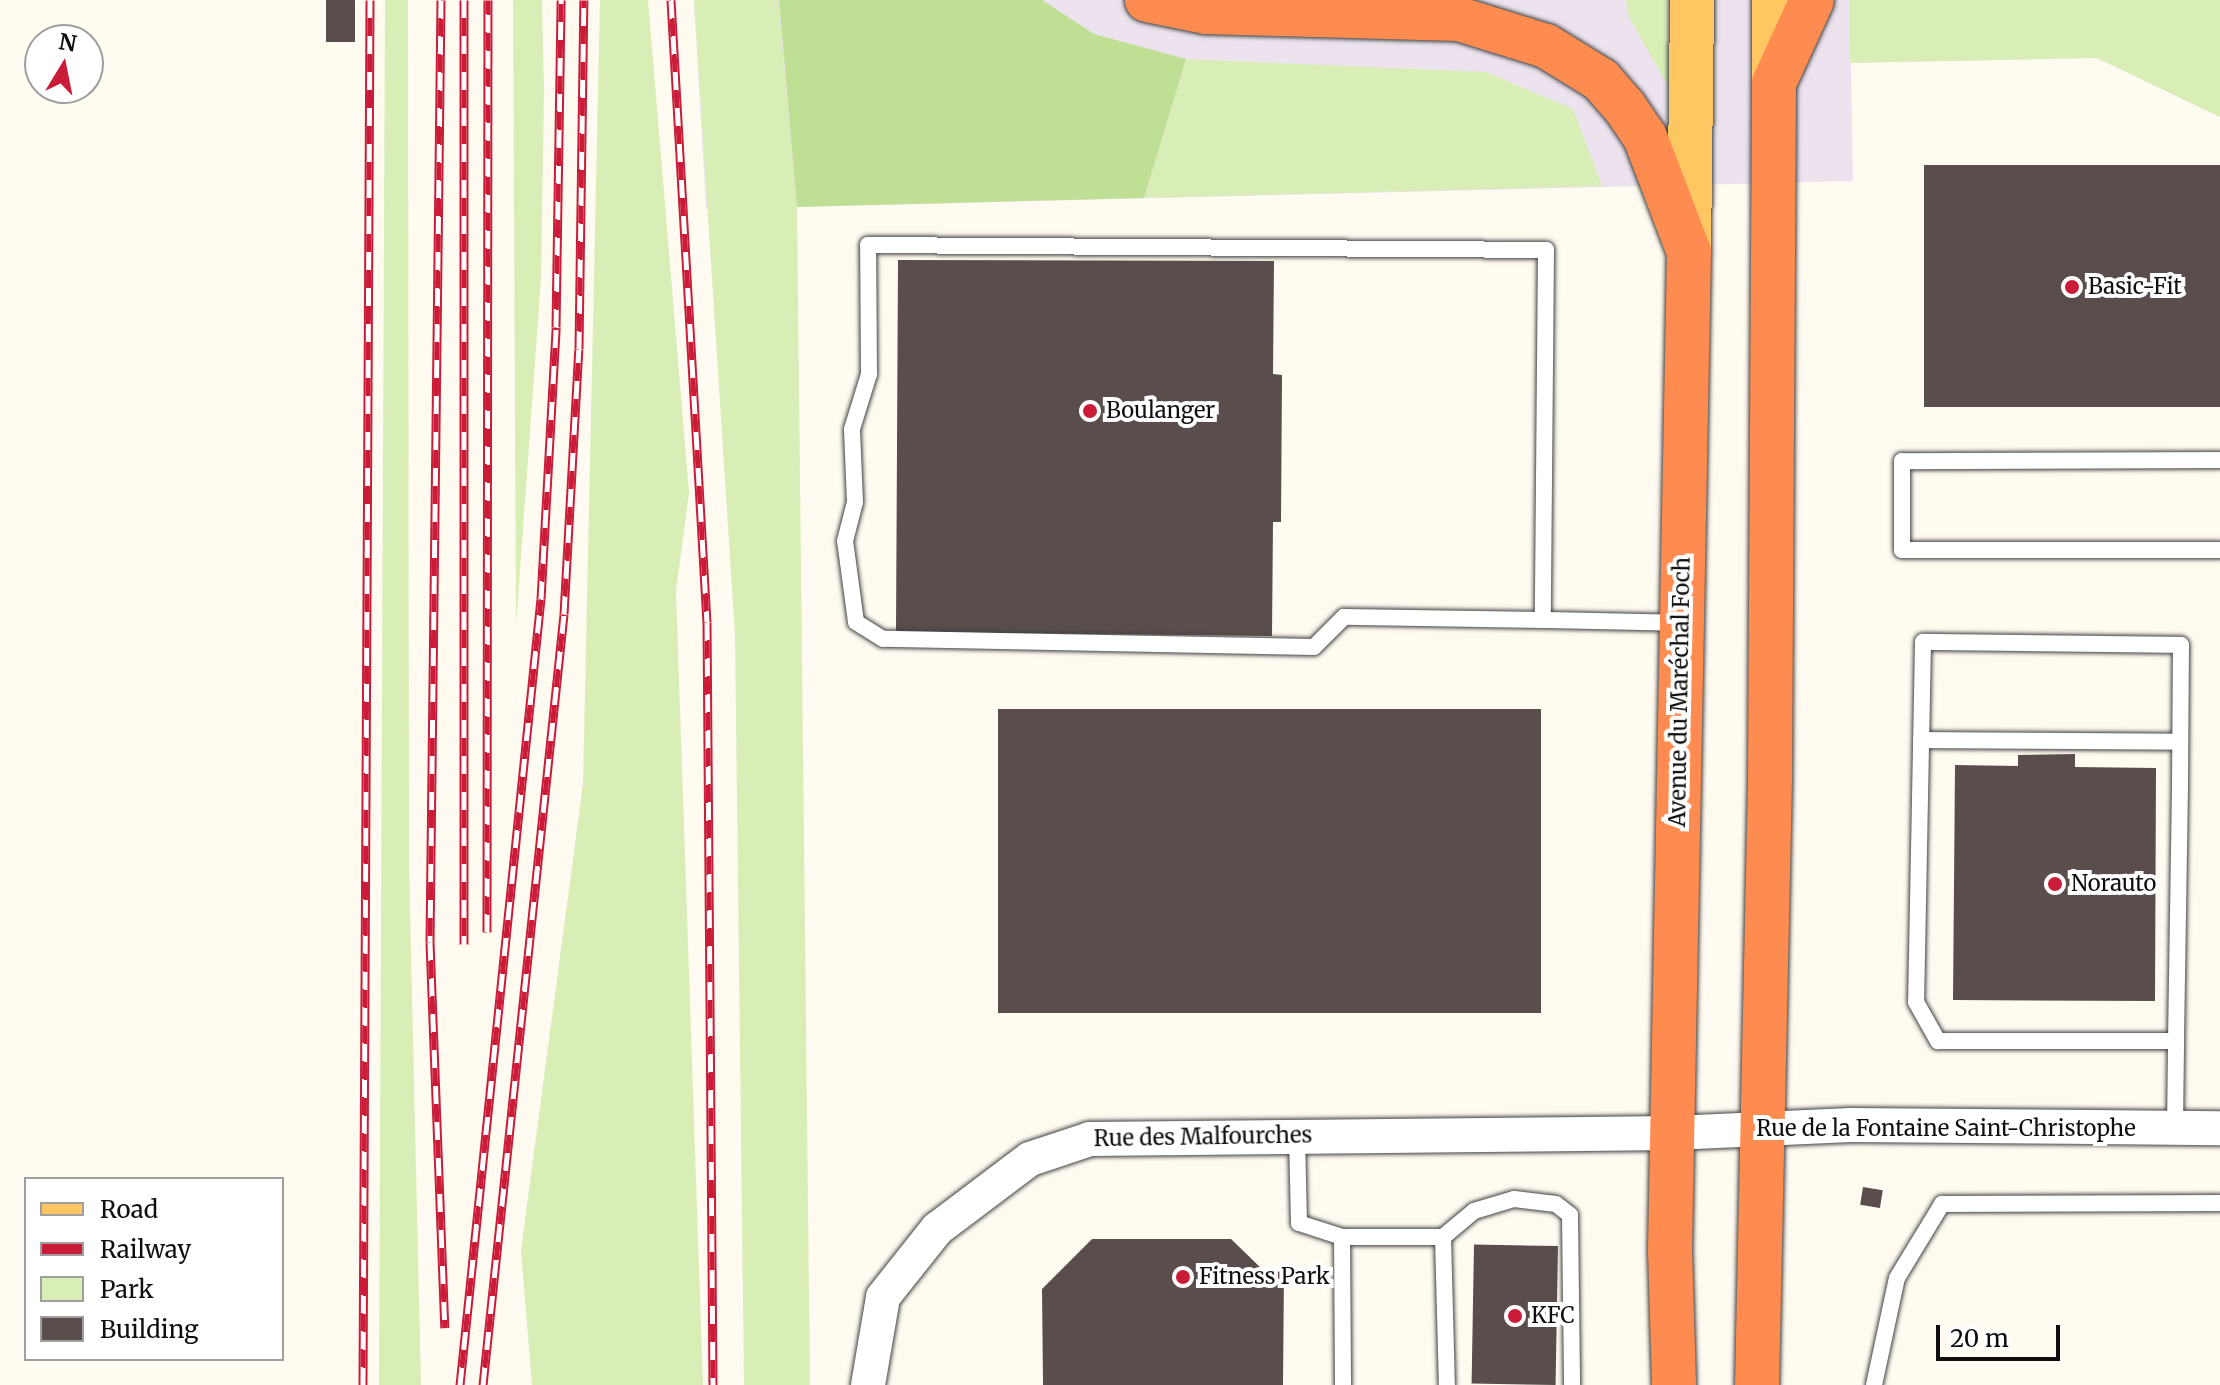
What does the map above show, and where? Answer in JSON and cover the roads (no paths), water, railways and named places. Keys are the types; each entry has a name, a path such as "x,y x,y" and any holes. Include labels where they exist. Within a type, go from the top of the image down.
{"highway":[{"path":"1147,0 1206,12 1459,19 1546,46 1601,80 1624,106 1645,137 1689,252"},
{"path":"1757,1385 1774,83 1812,0"},
{"name":"Avenue du Maréchal Foch","path":"1674,1385 1673,1133 1689,252"}],"main road":[{"name":"Avenue du Maréchal Foch","path":"1689,252 1692,0"},
{"path":"1774,0 1774,83"}],"street":[{"name":"Rue de la Fontaine Saint-Christophe","path":"1673,1133 2220,1128"},
{"name":"Rue des Malfourches","path":"868,1385 874,1324 900,1272 937,1229 1030,1159 1090,1139 1673,1133"}],"lane":[{"path":"1543,620 1546,250 868,245 869,374 852,429 855,502 845,541 856,622 883,639 1314,647 1344,617 1683,624"},
{"path":"2220,460 1902,461 1902,550 2220,550"},
{"path":"2175,1128 2181,645 1923,642 1916,1002 1938,1041 2176,1041"},
{"path":"1921,740 2180,742"},
{"path":"1297,1135 1299,1223 1342,1237 1443,1237 1474,1211 1514,1199 1556,1204 1570,1215 1572,1385"},
{"path":"1874,1385 1897,1278 1942,1204 2220,1203"},
{"path":"1342,1237 1343,1385"},
{"path":"1443,1237 1447,1385"}],"railway":[{"path":"363,1385 370,0"},
{"path":"441,0 430,942 445,1328"},
{"path":"464,0 464,944"},
{"path":"487,932 488,0"},
{"path":"460,1385 541,599 556,327 561,0"},
{"path":"483,1385 564,614 579,349 584,0"},
{"path":"671,0 707,622 713,1385"}],"place":[{"name":"Basic-Fit","path":"2072,287"},
{"name":"Boulanger","path":"1090,411"},
{"name":"Norauto","path":"2055,884"},
{"name":"Fitness Park","path":"1183,1277"},
{"name":"KFC","path":"1515,1316"}]}
